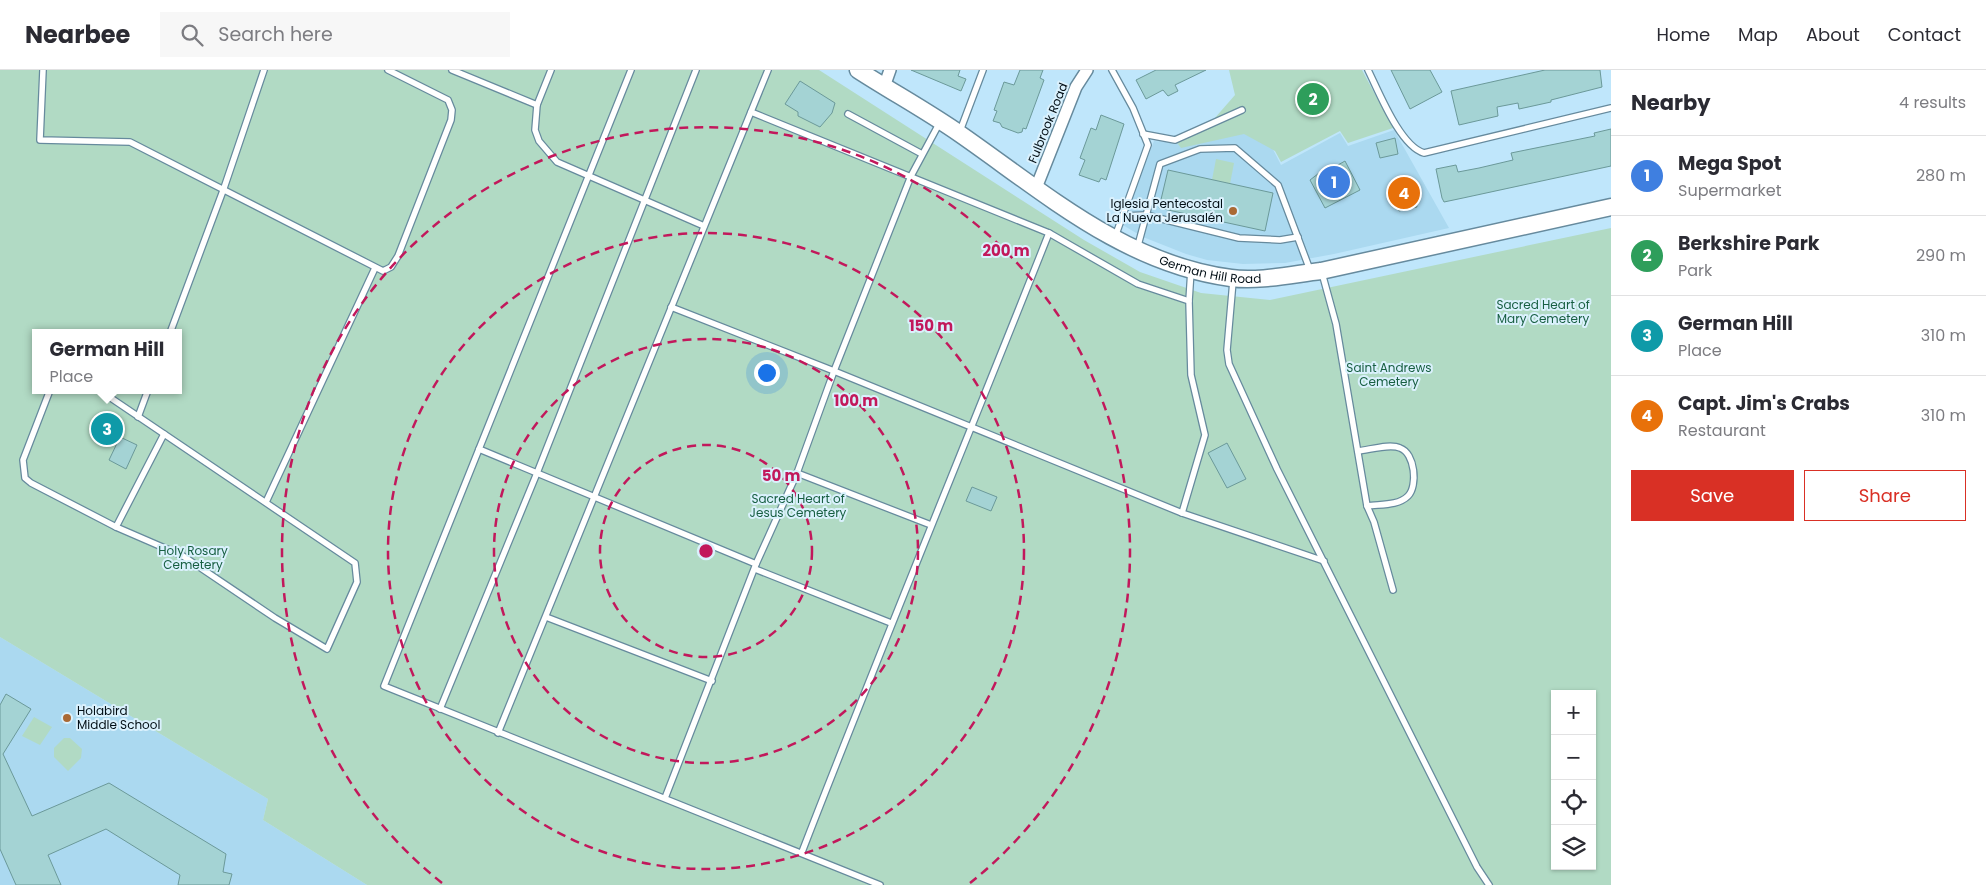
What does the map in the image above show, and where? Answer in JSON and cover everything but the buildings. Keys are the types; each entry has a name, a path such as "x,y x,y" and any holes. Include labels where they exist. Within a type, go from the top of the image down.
{"street":[{"name":"German Hill Road","path":"858,70 941,121 1036,188 1114,239 1136,251 1191,270 1233,279 1316,272 1611,207"},
{"path":"884,87 890,70"},
{"name":"Fulbrook Road","path":"1036,188 1076,87 1087,70"}],"lane":[{"path":"43,70 40,140 130,142 224,188 383,271 391,266 398,256 451,120 452,110 448,100 388,70"},
{"path":"171,329 224,188 264,70"},
{"path":"452,70 537,105"},
{"path":"551,70 537,105 535,130 539,141 557,162 704,226"},
{"path":"631,70 384,686 802,852 880,885"},
{"path":"440,709 537,473 696,70"},
{"path":"498,732 768,70"},
{"path":"959,133 983,70"},
{"path":"1112,70 1133,108 1148,145 1114,239"},
{"path":"1368,70 1406,140 1414,150 1424,153 1611,108"},
{"path":"1143,134 1175,140 1242,110"},
{"path":"751,112 1049,233 1138,284 1190,301"},
{"path":"848,114 922,154"},
{"path":"665,798 755,567 797,473 834,371 911,176 941,121"},
{"path":"1136,251 1160,164 1200,149 1235,148 1278,185 1298,237 1316,272 1336,324 1367,506 1374,522 1393,590"},
{"path":"1123,216 1146,215 1239,238 1280,240 1298,237"},
{"path":"802,852 891,623 972,428 1049,233"},
{"path":"266,502 375,268"},
{"path":"1182,513 1205,435 1191,375 1191,270"},
{"path":"1233,279 1227,350 1229,364 1277,469 1477,867 1489,885"},
{"path":"671,308 834,371 1182,513 1324,561"},
{"path":"48,394 23,460 25,478 31,483 116,527 183,556 275,618 328,650 357,582 355,563 105,394"},
{"path":"138,417 147,394"},
{"path":"116,527 164,434"},
{"path":"1358,451 1398,446 1406,451 1412,463 1414,481 1409,495 1398,502 1367,506"},
{"path":"479,449 891,623"},
{"path":"797,473 932,525"},
{"path":"546,617 712,680"}],"shaded area":[{"path":"1258,120 1281,165 1340,133 1348,146 1394,130 1449,228 1285,263 1243,264 1207,260 1186,254 1143,237 1121,224 1154,141 1178,143"},
{"name":"Holabird Middle School","path":"0,637 268,799 263,820 367,885 0,885"}],"green space":[{"name":"Sacred Heart of Jesus Cemetery","path":"0,70 819,70 1084,240 1140,272 1201,293 1270,300 1611,228 1611,885 367,885 263,820 268,799 0,637"},
{"path":"1229,70 1362,70 1393,128 1348,143 1340,131 1281,162 1275,151 1244,134 1181,148 1174,139 1214,119 1235,95"},
{"path":"1216,159 1234,163 1230,184 1212,180"},
{"path":"34,717 52,727 40,745 22,736"},
{"path":"64,738 70,738 82,749 81,758 68,771 54,757 54,748"}],"place":[{"name":"Berkshire Park","path":"1313,99"},
{"name":"Mega Spot","path":"1334,182"},
{"name":"Capt. Jim's Crabs","path":"1404,193"},
{"name":"Iglesia Pentecostal La Nueva Jerusalén","path":"1233,211"},
{"name":"German Hill","path":"107,429"},
{"name":"Holabird Middle School","path":"67,718"}],"park label":[{"name":"Sacred Heart of Mary Cemetery","path":"1543,312"},
{"name":"Saint Andrews Cemetery","path":"1389,375"},
{"name":"Holy Rosary Cemetery","path":"193,558"}]}
